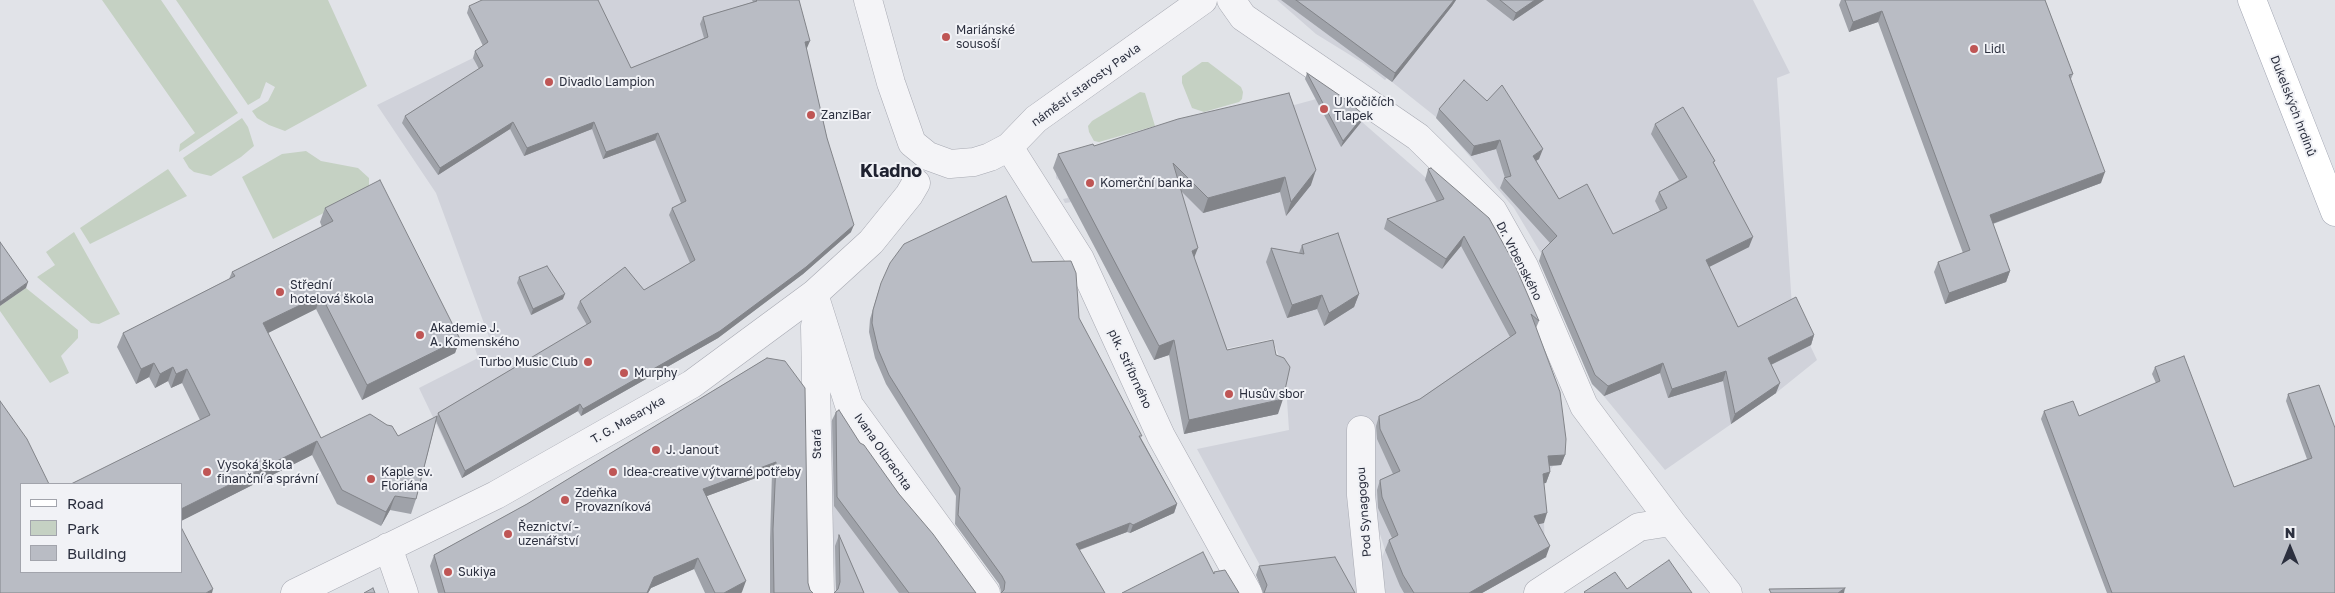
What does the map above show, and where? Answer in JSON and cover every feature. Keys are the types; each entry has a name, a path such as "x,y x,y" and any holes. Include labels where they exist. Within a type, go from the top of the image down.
{"main road":[{"name":"Dukelských hrdinů","path":"2252,0 2335,212"}],"street":[{"name":"náměstí starosty Pavla","path":"868,0 891,83 912,143 928,156 950,164 974,162 1008,148 1036,119 1203,0"},
{"name":"Dr. Vrbenského","path":"1231,0 1244,17 1418,137 1493,211 1524,266 1584,406 1671,522 1728,593"},
{"name":"plk. Stříbrného","path":"1008,148 1080,259 1161,436 1248,593"},
{"name":"T. G. Masaryka","path":"295,593 496,495 692,384 814,294 871,242 909,195 916,183"},
{"name":"Stará","path":"814,294 820,593"},
{"name":"Ivana Olbrachta","path":"814,294 850,405 931,520 986,593"},
{"name":"Pod Synagogou","path":"1360,430 1360,495 1371,593"},
{"path":"1538,593 1638,527 1671,522"},
{"path":"388,548 404,593"}],"shaded area":[{"path":"575,0 795,0 802,49 851,232 803,274 718,338 581,416 577,411 462,478 419,388 478,358 474,345 489,337 436,193 377,105 473,58"},
{"path":"1277,0 1753,0 1790,73 1777,78 1792,307 1817,360 1776,393 1665,470 1602,394 1564,292 1514,208 1436,117 1387,78 1385,80 1363,63 1316,34"},
{"path":"1331,95 1479,224 1560,462 1560,465 1553,466 1545,477 1546,483 1539,484 1544,523 1545,549 1543,550 1547,557 1482,593 1386,593 1377,568 1385,550 1347,430 1357,593 1275,593 1197,449 1289,430 1285,371 1272,339 1182,358 1119,293 1072,202 1065,203 1063,199 1068,198 1062,179 1058,180 1056,178 1056,170"},
{"path":"833,420 901,593 836,593 826,445 827,423"}],"green space":[{"path":"102,0 161,0 238,113 179,152 180,144 195,133"},
{"path":"176,0 328,0 367,86 285,131 269,125 257,118 252,111 268,101 275,87 266,82 260,98 248,105"},
{"path":"1202,62 1208,62 1241,87 1243,92 1242,99 1239,102 1204,112 1192,108 1182,83 1182,76"},
{"path":"1140,92 1145,93 1155,126 1099,142 1094,141 1088,126 1092,121"},
{"path":"242,118 248,127 254,146 241,157 211,176 194,172 189,168 183,158"},
{"path":"306,151 321,161 358,168 369,178 369,187 351,199 273,239 242,177 282,154"},
{"path":"168,169 187,196 90,244 80,228"},
{"path":"74,232 120,314 99,324 91,323 37,277 55,265 46,252"},
{"path":"26,288 78,330 78,338 61,356 69,373 50,383 0,311 0,306"}],"building":[{"path":"482,0 598,0 631,68 708,37 703,17 756,0 799,0 810,41 805,42 827,138 854,225 806,267 720,331 583,409 580,404 465,471 438,413 591,322 580,301 625,267 644,290 695,260 672,208 686,201 658,133 606,152 594,122 527,148 513,122 440,168 405,116 483,66 475,51 488,42 469,6"},
{"path":"1296,0 1454,0 1395,73"},
{"path":"1500,0 1535,0 1516,13"},
{"path":"1845,0 2045,0 2073,74 2069,75 2105,172 1990,215 2010,271 1949,293 1938,262 1970,250 1882,11 1853,22"},
{"path":"1307,73 1345,99 1364,115 1343,141"},
{"path":"1464,80 1487,101 1502,85 1543,149 1533,156 1559,199 1587,184 1613,234 1667,208 1659,192 1687,177 1655,124 1683,107 1715,161 1713,162 1753,237 1706,260 1738,327 1796,297 1814,335 1768,358 1780,383 1735,414 1726,371 1672,389 1663,363 1608,386 1595,375 1542,251 1557,236 1504,178 1511,176 1500,140 1474,146 1439,109"},
{"path":"1289,93 1316,170 1291,202 1285,177 1208,198 1173,163 1198,248 1192,251 1227,350 1273,340 1276,355 1284,358 1290,367 1283,399 1189,420 1174,340 1159,346 1058,154 1093,144 1094,146 1178,119"},
{"path":"1431,168 1489,218 1514,263 1539,321 1531,314 1560,392 1566,439 1565,455 1548,456 1550,472 1543,474 1547,513 1534,516 1550,546 1469,593 1414,593 1403,575 1389,540 1398,535 1382,497 1380,480 1400,471 1380,429 1379,416 1420,399 1516,333 1464,236 1446,259 1387,219 1444,199 1428,169"},
{"path":"380,180 460,339 367,385 321,295 263,323 321,438 370,414 387,425 392,426 398,436 437,416 416,499 395,496 386,512 342,490 317,441 182,508 182,483 73,483 210,415 187,369 176,374 173,367 160,374 154,363 141,369 123,333 235,276 232,272 333,221 325,208"},
{"path":"1006,196 1032,262 1071,261 1076,273 1079,318 1142,436 1139,436 1177,504 1133,525 1130,523 1076,544 1105,593 1001,593 1004,590 1005,582 1002,576 958,515 960,488 889,375 878,349 872,323 873,310 881,283 890,263 904,244"},
{"path":"1338,233 1359,294 1329,313 1322,295 1292,305 1271,248 1304,254 1302,245"},
{"path":"0,242 28,282 0,302"},
{"path":"547,266 565,294 533,309 519,277"},
{"path":"2184,356 2234,487 2312,458 2288,394 2319,385 2335,428 2335,593 2112,593 2044,411 2073,401 2079,416 2160,381 2155,367"},
{"path":"767,358 785,361 805,388 808,583 813,593 774,593 773,529 776,462 703,489 746,581 724,593 715,593 698,558 654,577 647,593 445,593 434,555 527,504"},
{"path":"0,401 27,439 49,483 20,483 20,573 182,573 182,529 213,589 206,593 0,593"},
{"path":"839,410 860,443 864,445 899,494 933,534 976,593 909,593 837,497 836,412"},
{"path":"839,535 864,593 834,593 838,589 840,582"},
{"path":"1203,552 1214,574 1214,572 1225,570 1239,593 1122,593"},
{"path":"1335,557 1355,593 1264,593 1267,585 1259,566"},
{"path":"1669,560 1692,593 1584,592 1615,572 1627,589"},
{"path":"373,588 375,593 364,593"},
{"path":"1845,588 1838,593 1771,593 1769,589"}],"place":[{"name":"Mariánské sousoší","path":"946,37"},
{"name":"Lidl","path":"1974,49"},
{"name":"Divadlo Lampion","path":"549,82"},
{"name":"U Kočičích Tlapek","path":"1324,109"},
{"name":"ZanziBar","path":"811,115"},
{"name":"Komerční banka","path":"1090,183"},
{"name":"Střední hotelová škola","path":"280,292"},
{"name":"Akademie J. A. Komenského","path":"420,335"},
{"name":"Turbo Music Club","path":"588,362"},
{"name":"Murphy","path":"624,373"},
{"name":"Husův sbor","path":"1229,394"},
{"name":"J. Janout","path":"656,450"},
{"name":"Vysoká škola finanční a správní","path":"207,472"},
{"name":"Idea-creative výtvarné potřeby","path":"613,472"},
{"name":"Kaple sv. Floriána","path":"371,479"},
{"name":"Zdeňka Provazníková","path":"565,500"},
{"name":"Řeznictví - uzenářství","path":"508,534"},
{"name":"Sukiya","path":"448,572"}],"district":[{"name":"Kladno","path":"891,171"}]}
